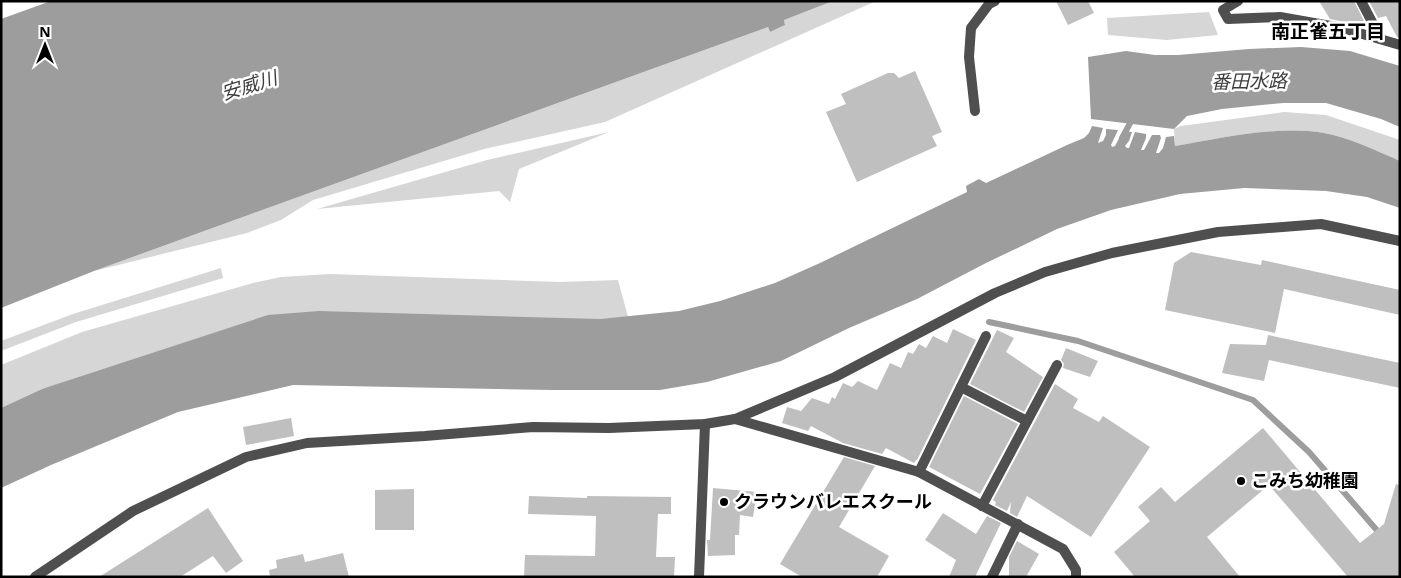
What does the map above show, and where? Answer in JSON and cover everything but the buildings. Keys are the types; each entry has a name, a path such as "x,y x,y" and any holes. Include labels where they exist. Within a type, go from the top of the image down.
{"street":[{"path":"975,111 969,57 971,28 989,4 995,1"},
{"path":"1238,1 1223,10 1228,19 1280,16 1342,28 1400,45"},
{"path":"1361,1 1381,38"},
{"path":"35,577 133,511 246,458 307,443 533,427 609,428 705,424 735,418 835,377 995,293 1045,272 1112,253 1218,232 1321,224 1400,241"},
{"path":"919,472 986,336"},
{"path":"982,506 1057,365"},
{"path":"961,387 1028,420"},
{"path":"735,418 919,472 1063,548 1076,570 1076,577"},
{"path":"699,577 705,424"},
{"path":"992,577 1018,524"}],"shaded area":[{"path":"833,1 876,1 605,122 484,149 313,200 281,220 247,233 94,271 768,27 770,32 785,25 784,20"},
{"path":"1209,12 1218,35 1167,40 1108,35 1107,18"},
{"path":"1284,112 1326,115 1400,140 1400,161 1343,138 1305,131 1268,131 1175,146 1174,129 1181,126"},
{"path":"609,132 519,169 510,202 499,191 317,209 487,160"},
{"path":"221,268 223,278 76,322 1,351 1,341 73,314"},
{"path":"330,274 559,282 618,280 628,317 42,389 1,408 1,365 82,332 253,283 281,277"}],"water":[{"name":"安威川","path":"51,1 833,1 784,20 785,25 770,32 768,27 94,271 1,308 1,19"},
{"name":"番田水路","path":"1301,47 1350,51 1400,66 1400,127 1381,119 1326,103 1283,103 1222,109 1187,116 1174,129 1091,119 1088,57 1126,51 1155,55 1178,55"},
{"path":"1092,126 1103,128 1098,143 1103,141 1106,129 1118,130 1111,145 1112,147 1115,146 1123,131 1132,132 1125,146 1127,148 1129,148 1135,132 1146,134 1141,150 1144,150 1152,135 1160,135 1161,138 1156,153 1159,153 1163,148 1166,137 1174,136 1175,146 1269,131 1306,131 1333,135 1400,161 1400,208 1367,197 1326,191 1244,188 1180,194 1111,210 1057,229 917,299 849,328 781,361 707,382 660,390 293,385 178,412 1,488 1,408 42,389 268,315 319,311 600,319 679,311 720,301 775,283 820,263 967,192 966,186 979,179 986,183 1084,138"}],"waterway":[{"path":"1122,138 1134,116"},
{"path":"989,322 1078,341 1253,400 1309,452 1381,535"}],"place":[{"name":"こみち幼稚園","path":"1241,481"},
{"name":"クラウンバレエスクール","path":"724,502"}],"district":[{"name":"南正雀五丁目","path":"1328,31"}]}
